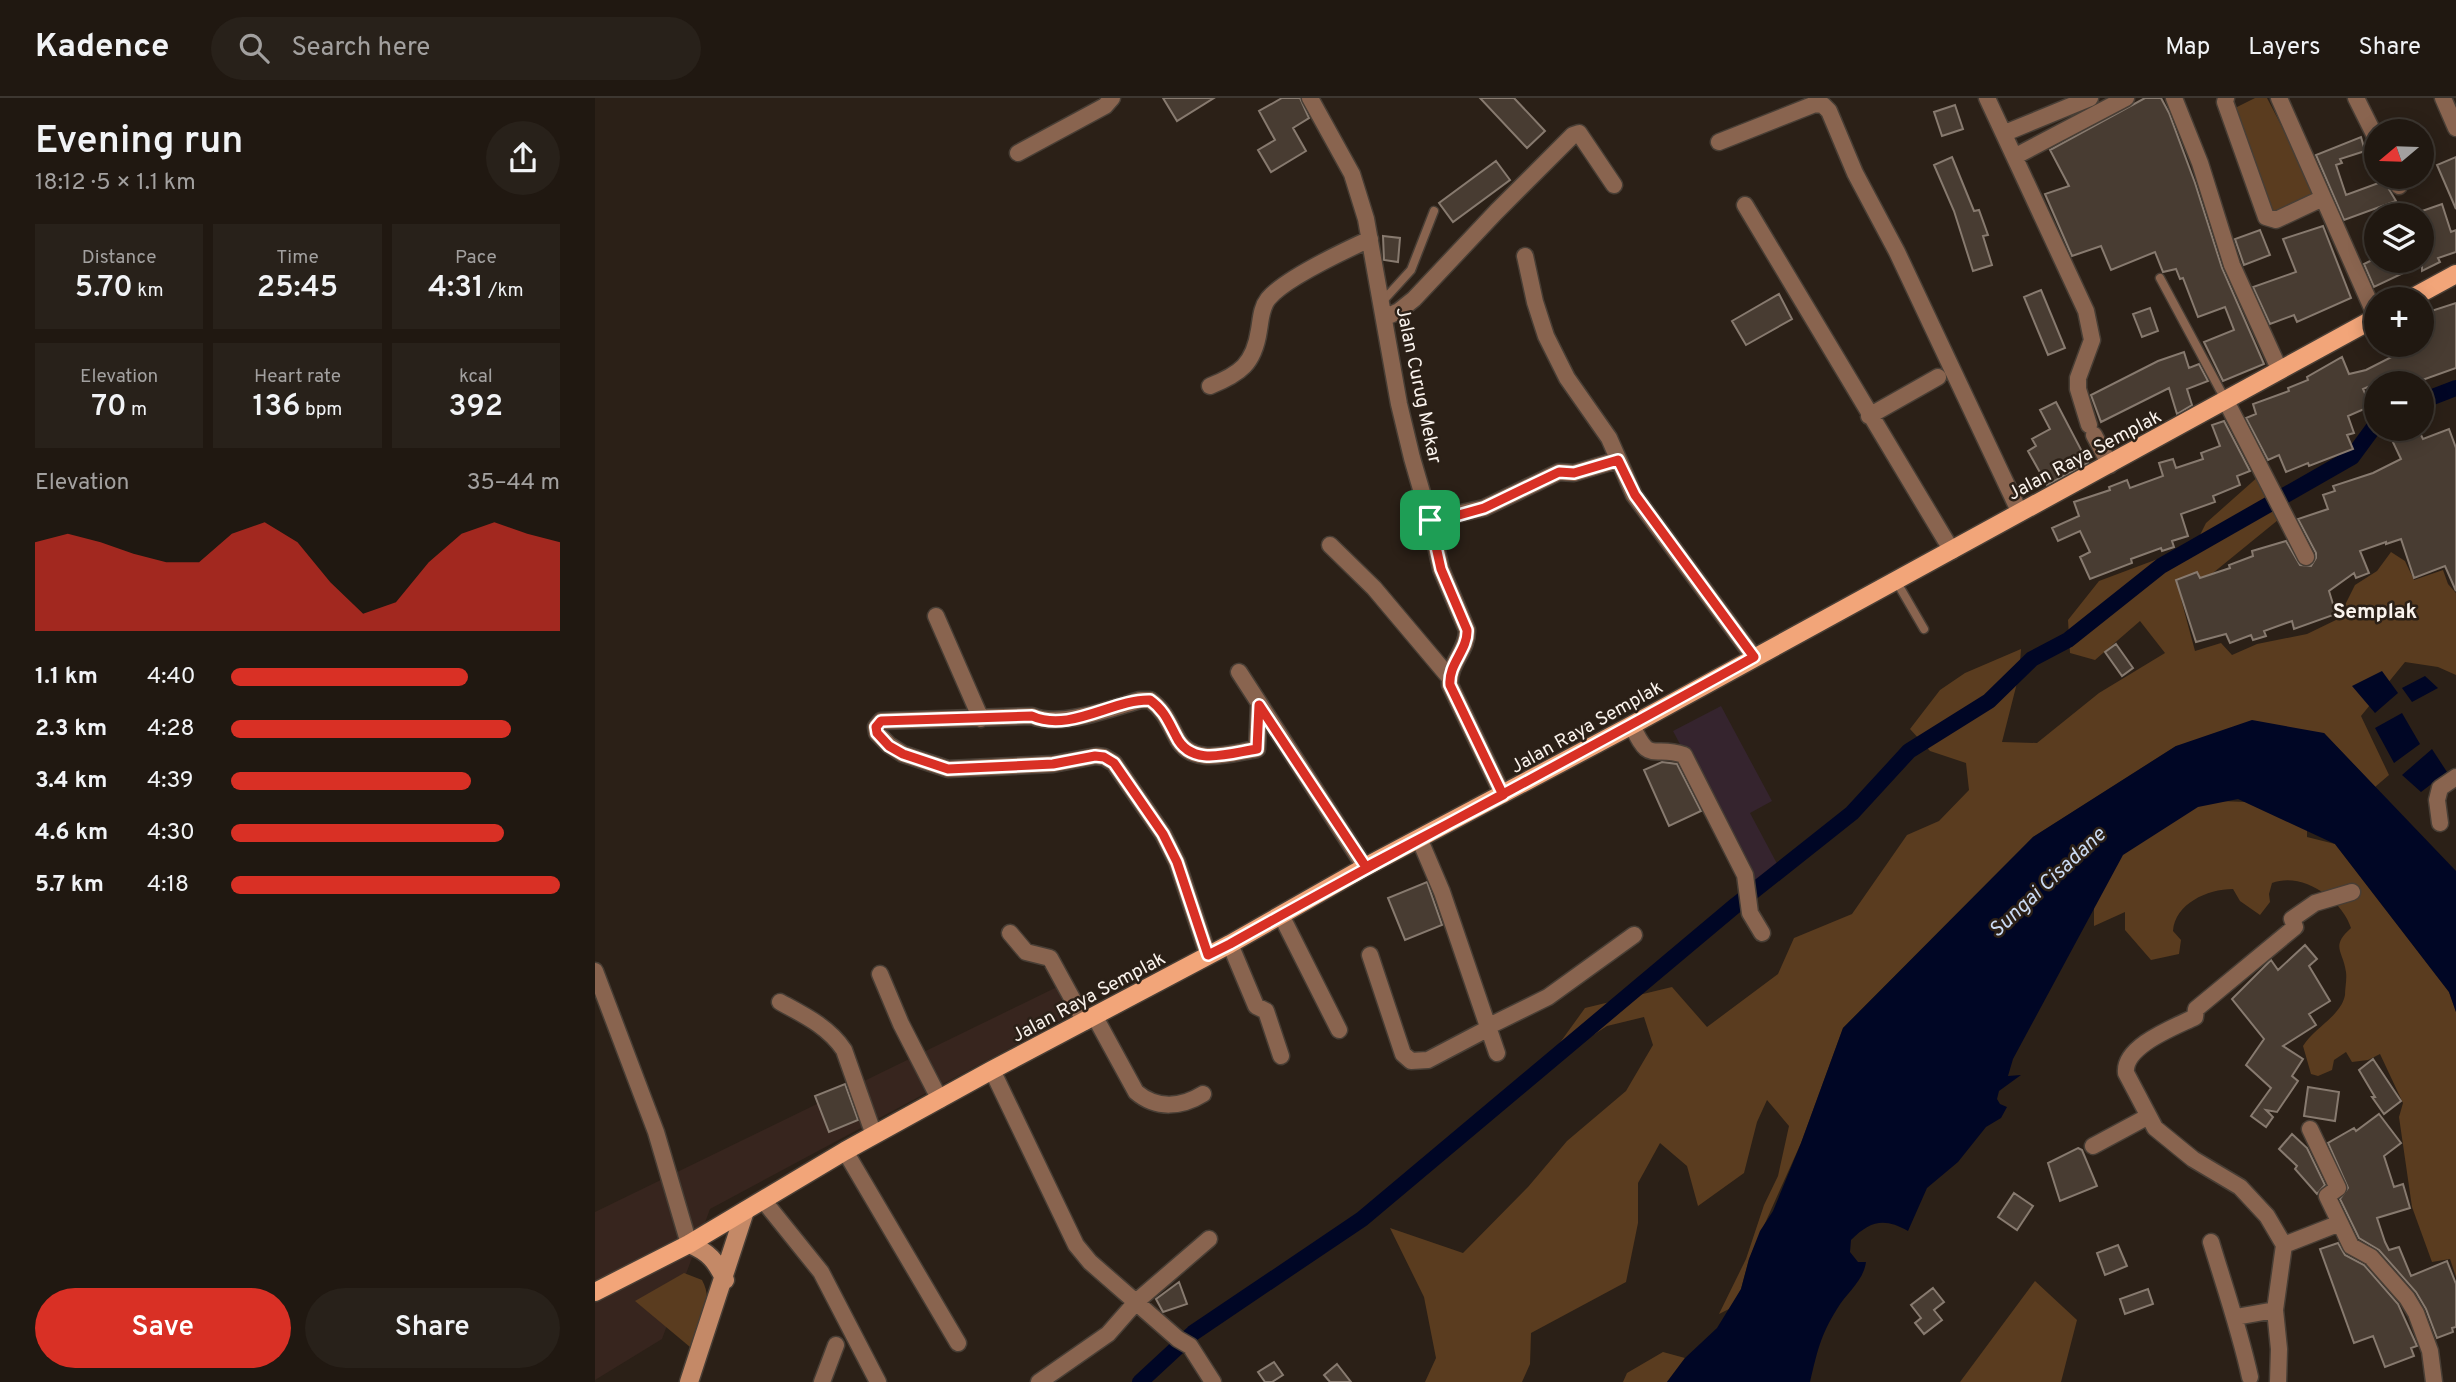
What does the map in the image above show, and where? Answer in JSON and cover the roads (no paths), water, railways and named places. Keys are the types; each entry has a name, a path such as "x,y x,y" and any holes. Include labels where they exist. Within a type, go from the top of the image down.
{"main road":[{"path":"2432,287 2456,274"},
{"name":"Jalan Raya Semplak","path":"595,1292 689,1244 845,1151 992,1070 1230,944 1419,838 1632,725 1895,579 1952,551 2364,324"},
{"path":"689,1382 725,1280 745,1212"},
{"path":"689,1244 706,1251 725,1280"}],"street":[{"path":"1018,153 1105,106 1112,98"},
{"name":"Jalan Curug Mekar","path":"1310,98 1352,174 1370,239 1402,415 1441,569 1467,630 1467,639 1449,677"},
{"path":"1987,98 2086,311 2092,340 2078,378 2078,389 2091,430 2110,465"},
{"path":"2005,134 2090,98"},
{"path":"2016,156 2126,98"},
{"path":"2174,98 2200,163 2232,265 2280,371"},
{"path":"2226,98 2225,102 2266,218 2276,220 2323,198"},
{"path":"2279,98 2364,290"},
{"path":"2356,98 2366,119"},
{"path":"2443,98 2456,128"},
{"path":"1719,142 1815,104 1823,105 1829,111 1855,173 1897,252 2020,513"},
{"path":"1383,311 1399,311 1414,299 1573,135 1579,133 1614,185"},
{"path":"1745,205 1952,551"},
{"path":"1210,386 1243,370 1254,352 1261,314 1269,297 1331,257 1370,239"},
{"path":"1525,256 1535,302 1546,335 1567,378 1609,438 1635,495 1754,657"},
{"path":"1869,416 1938,377"},
{"path":"2226,401 2306,556"},
{"path":"1430,520 1484,508 1559,472 1574,473 1618,460"},
{"path":"1330,545 1374,588 1449,677 1450,685 1503,795"},
{"path":"936,616 981,719"},
{"path":"1239,671 1366,867"},
{"path":"1208,955 1177,862 1163,834 1114,763 1104,757 1095,756 1053,764 948,769 903,754 889,746 877,733 876,727 881,721 1032,716 1040,720 1066,718 1150,700 1169,720 1182,747 1194,755 1205,757 1257,749 1259,705"},
{"path":"1632,725 1640,742 1651,752 1684,755 1745,874 1750,913 1762,933"},
{"path":"2440,823 2437,800 2440,788 2456,777"},
{"path":"1419,838 1443,892 1497,1053"},
{"path":"2278,1382 2279,1349 2275,1310 2284,1245 2267,1216 2239,1187 2193,1159 2155,1128 2126,1073 2125,1065 2131,1055 2151,1039 2195,1017 2196,1009 2295,927 2292,919 2315,902 2352,892"},
{"path":"1281,915 1339,1030"},
{"path":"1010,933 1026,952 1051,958 1136,1092 1142,1097 1172,1105 1186,1104 1203,1094"},
{"path":"1370,955 1403,1054 1411,1061 1429,1059 1549,997 1634,935"},
{"path":"1230,944 1256,1006 1266,1011 1281,1056"},
{"path":"595,971 660,1144 689,1244"},
{"path":"880,974 901,1024 940,1100"},
{"path":"780,1002 817,1023 837,1040 844,1050 874,1135"},
{"path":"992,1070 1076,1245 1090,1262 1184,1343 1213,1382"},
{"path":"2093,1146 2147,1117"},
{"path":"2310,1129 2338,1188 2327,1196 2351,1246 2371,1257 2407,1298 2424,1332 2434,1382"},
{"path":"845,1151 958,1343"},
{"path":"763,1200 821,1272 878,1382"},
{"path":"2284,1245 2340,1223"},
{"path":"1039,1382 1108,1334 1137,1301 1209,1239"},
{"path":"2211,1242 2229,1304 2236,1317 2250,1377"},
{"path":"2236,1317 2275,1310"},
{"path":"821,1382 835,1345"}],"lane":[{"path":"1383,311 1411,270 1434,211"},
{"path":"2160,278 2226,401"},
{"path":"1895,579 1924,629"}],"water":[{"path":"2382,671 2398,693 2375,713 2352,686"},
{"path":"2425,676 2438,688 2412,702 2402,688"},
{"path":"2402,713 2420,744 2394,763 2375,728"},
{"name":"Sungai Cisadane","path":"2252,720 2324,733 2456,871 2456,1012 2449,992 2335,844 2238,799 2198,807 2123,855 2013,1059 2008,1076 2021,1075 1999,1091 1997,1099 2007,1107 2001,1118 1986,1127 1958,1162 1927,1188 1908,1231 1892,1224 1878,1223 1865,1228 1851,1240 1850,1252 1858,1262 1866,1262 1864,1269 1837,1309 1823,1336 1810,1382 1667,1382 1685,1358 1717,1328 1741,1289 1749,1259 1760,1231 1773,1211 1801,1143 1843,1028 2033,837 2176,746"},
{"path":"2432,749 2447,772 2421,792 2402,775"}],"waterway":[{"path":"2434,396 2456,388"},
{"path":"1140,1382 1193,1333 1362,1219 1736,905 1852,813 1909,751 1989,701 2032,659 2068,640 2161,566 2352,457 2364,441"}],"district":[{"name":"Semplak","path":"2375,611"}]}
